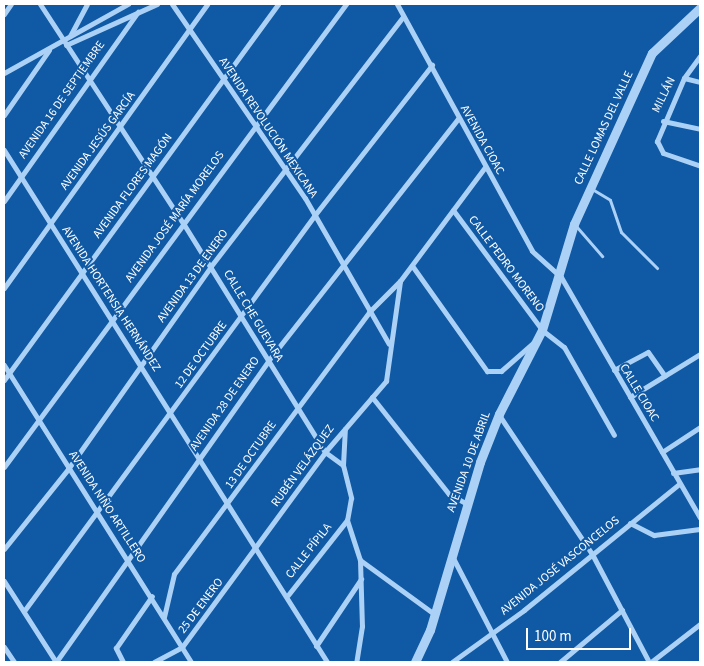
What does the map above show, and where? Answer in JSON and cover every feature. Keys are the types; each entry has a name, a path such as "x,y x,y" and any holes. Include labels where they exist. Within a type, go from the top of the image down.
{"street":[{"path":"4,14 11,4"},
{"name":"CALLE CHE GUEVARA","path":"40,4 211,266 325,452 343,466"},
{"path":"70,37 87,4"},
{"path":"64,43 70,37 128,4"},
{"path":"4,73 49,49 157,4"},
{"name":"AVENIDA REVOLUCIÓN MEXICANA","path":"172,4 286,170 341,266 389,344"},
{"name":"AVENIDA JESÚS GARCÍA","path":"4,288 191,30 207,4"},
{"name":"AVENIDA FLORES MAGÓN","path":"4,380 222,78 278,4"},
{"name":"AVENIDA JOSÉ MARÍA MORELOS","path":"4,467 346,4"},
{"name":"AVENIDA CIOAC","path":"397,4 432,65 458,119 532,251 561,277"},
{"name":"CALLE LOMAS DEL VALLE","path":"561,277 574,224 652,54 700,8"},
{"name":"AVENIDA 16 DE SEPTIEMBRE","path":"4,201 138,12"},
{"name":"AVENIDA 13 DE ENERO","path":"4,550 68,469 211,266 403,17"},
{"path":"4,115 49,49"},
{"name":"MILLÁN","path":"700,56 684,78 663,121 658,147 700,166"},
{"name":"12 DE OCTUBRE","path":"24,611 98,515 314,216 432,65"},
{"path":"684,78 700,82"},
{"name":"AVENIDA 28 DE ENERO","path":"56,662 268,361 458,119"},
{"path":"663,121 700,129"},
{"name":"AVENIDA HORTENSIA HERNÁNDEZ","path":"4,150 142,366 199,458 226,508 254,550 288,595 327,662"},
{"path":"467,504 449,494 372,397 389,372 389,344 400,280 413,267 485,167"},
{"name":"CALLE PEDRO MORENO","path":"453,210 542,330 564,346 614,435"},
{"path":"413,267 487,371 501,371 537,340"},
{"name":"AVENIDA 10 DE ABRIL","path":"415,662 433,613 450,552 499,414 542,330 561,277"},
{"name":"CALLE CIOAC","path":"561,277 700,518"},
{"name":"13 DE OCTUBRE","path":"164,617 174,574 226,508 297,406 369,312 400,280"},
{"path":"614,370 648,352 665,376"},
{"path":"630,397 700,354"},
{"name":"AVENIDA NIÑO ARTILLERO","path":"4,365 40,419 68,469 152,596 190,662"},
{"name":"RUBÉN VELÁZQUEZ","path":"254,550 325,452 372,397"},
{"path":"499,414 592,554 650,662 700,624"},
{"path":"345,427 343,466 351,498 347,520 360,560 361,578 362,626 356,662"},
{"path":"662,452 700,427"},
{"path":"673,473 700,469"},
{"name":"AVENIDA JOSÉ VASCONCELOS","path":"452,662 679,484"},
{"name":"CALLE PÍPILA","path":"288,595 347,520"},
{"path":"630,523 654,535 700,529"},
{"name":"25 DE ENERO","path":"154,662 182,647 254,550"},
{"path":"450,552 490,633 507,662"},
{"path":"360,560 433,613"},
{"path":"316,646 361,578"},
{"path":"4,581 56,662"},
{"path":"123,662 116,648 152,596"},
{"path":"560,662 622,610"},
{"path":"4,647 14,662"}],"lane":[{"path":"590,188 610,200 621,232 658,268"},
{"path":"574,224 602,256"}]}
